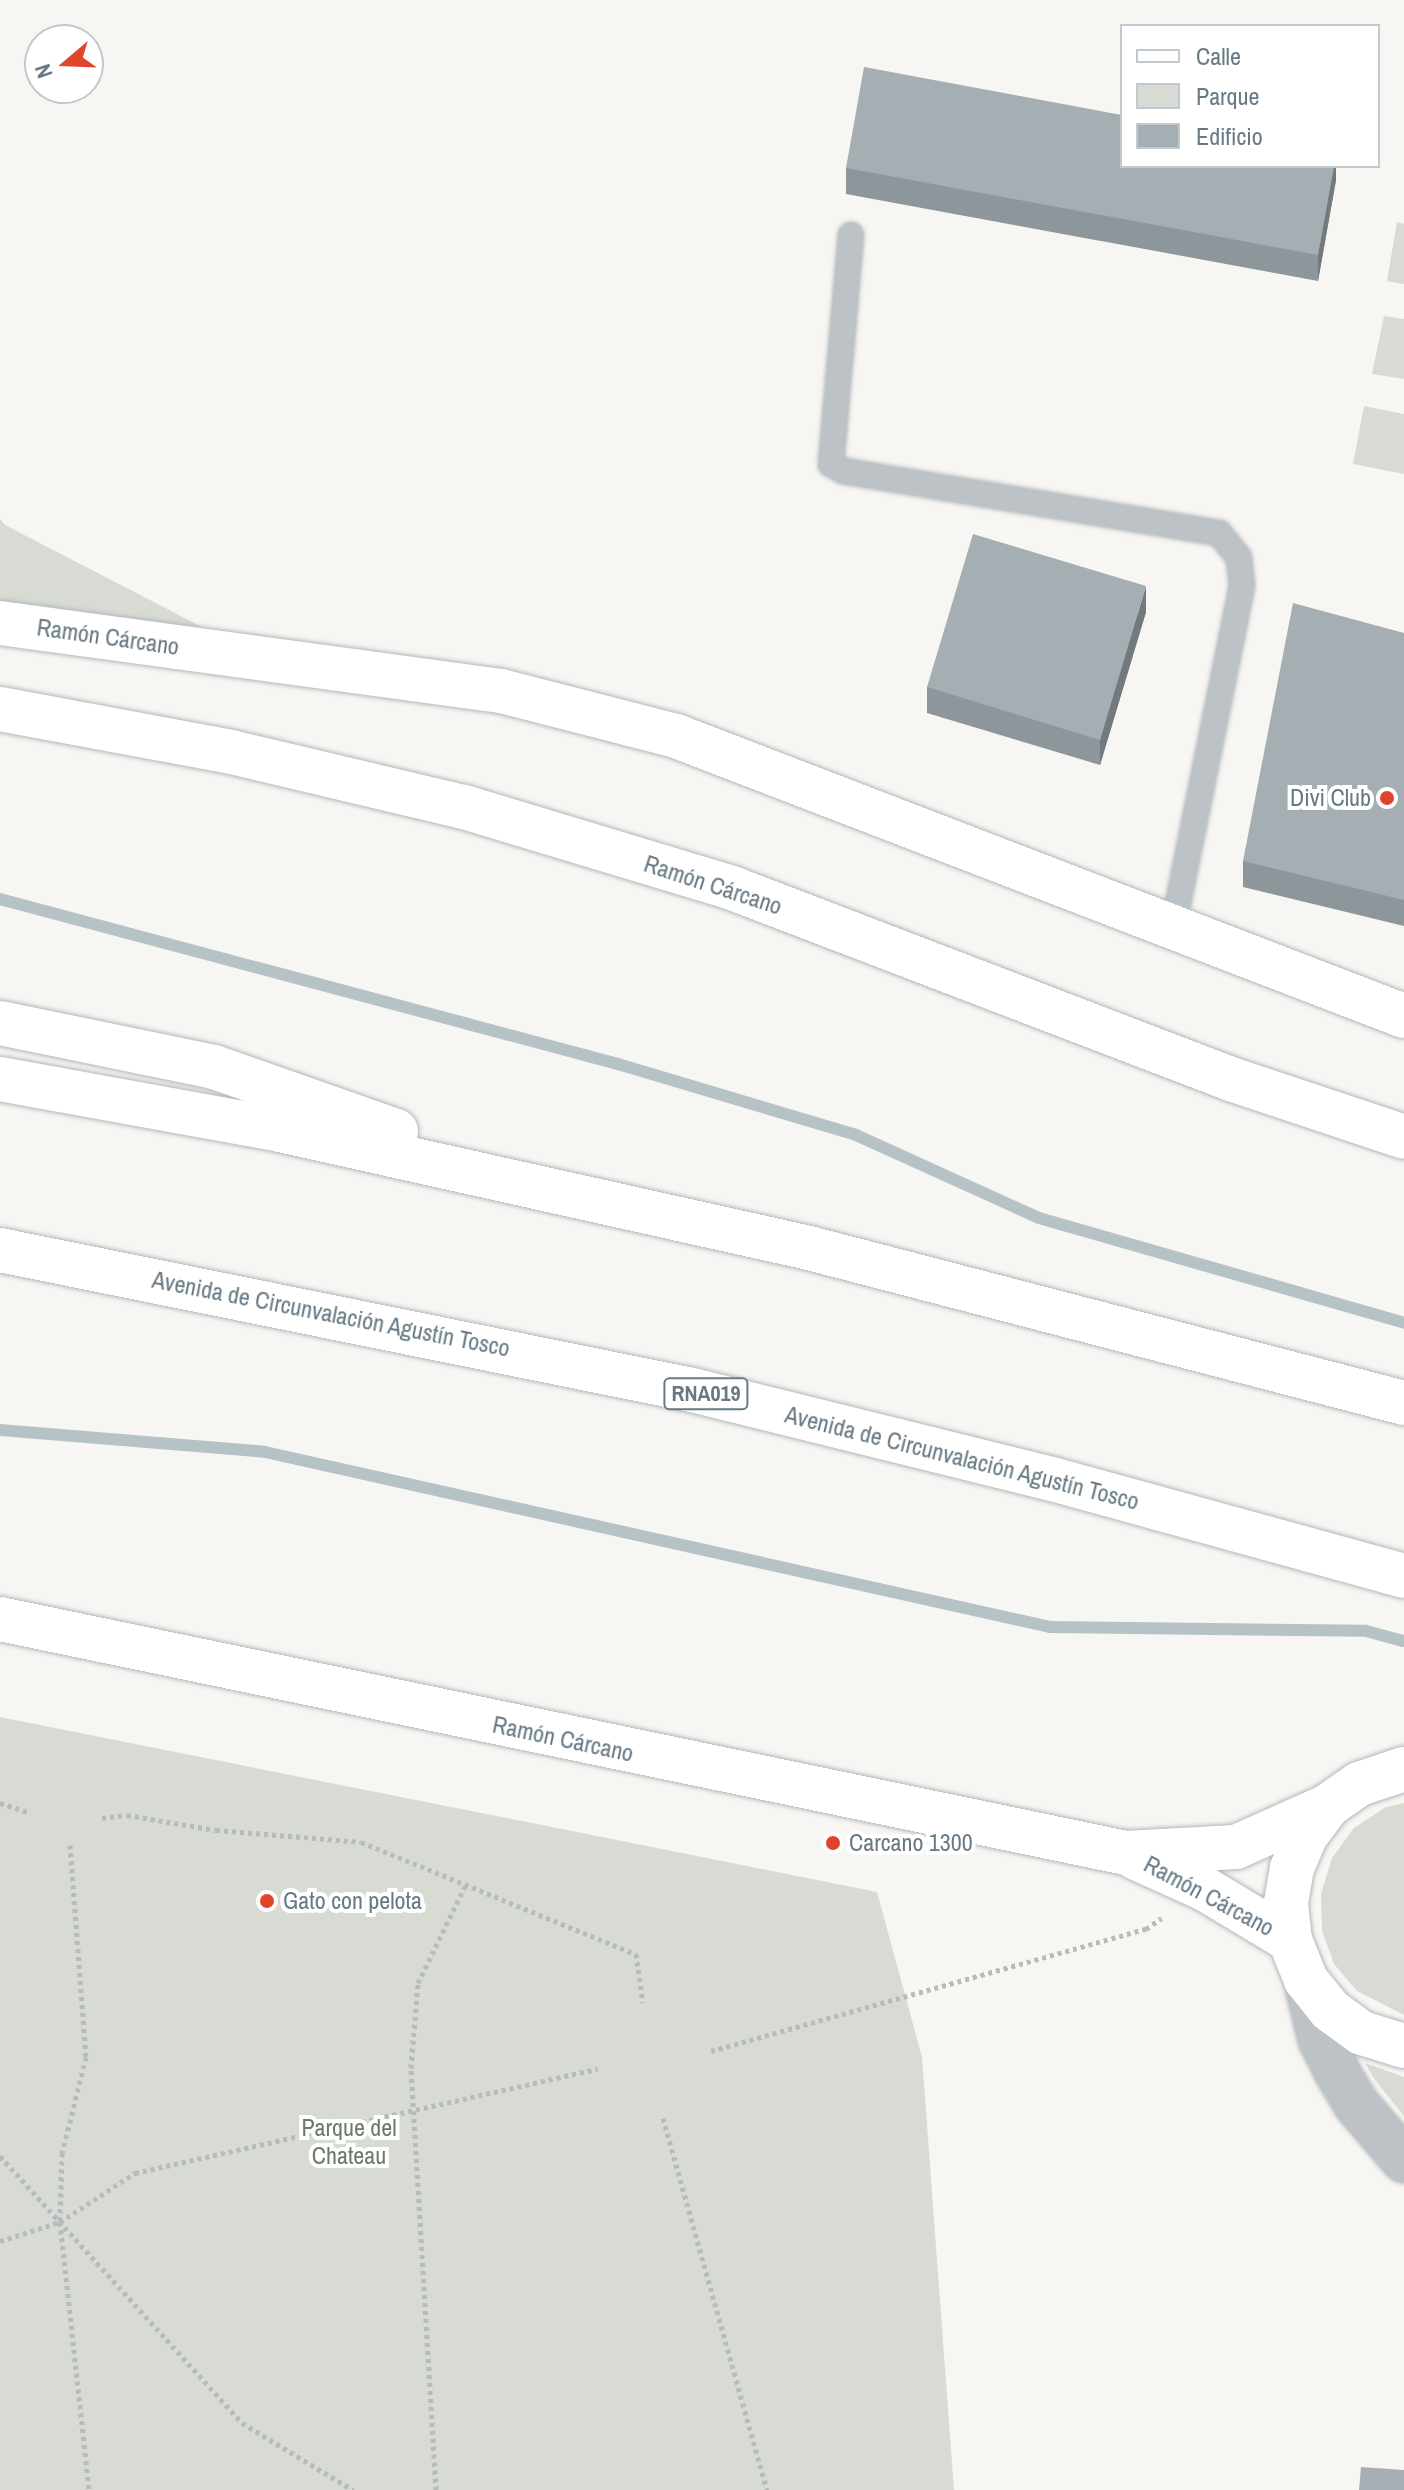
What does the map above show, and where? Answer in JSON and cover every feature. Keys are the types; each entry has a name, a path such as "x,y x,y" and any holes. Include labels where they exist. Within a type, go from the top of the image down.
{"main road":[{"name":"Ramón Cárcano","path":"0,623 472,686 676,736 1404,1016"},
{"name":"Ramón Cárcano","path":"0,709 231,752 464,807 717,883 1231,1079 1404,1137"},
{"path":"0,1023 214,1067 575,1195"},
{"path":"0,1079 280,1130 575,1195 1038,1304 1404,1403"},
{"name":"Avenida de Circunvalación Agustín Tosco","path":"0,1250 692,1390 1052,1479 1404,1576"},
{"path":"0,1266 96,1268"},
{"name":"Ramón Cárcano","path":"0,1619 1126,1853 1205,1889 1290,1940"},
{"path":"1404,1769 1359,1784 1328,1806 1306,1835 1292,1868 1286,1903 1290,1940 1306,1980 1330,2010 1362,2033 1404,2046"},
{"name":"Ramón Cárcano","path":"1126,1853 1236,1847 1328,1806"}],"street":[{"path":"1306,1980 1321,2040 1337,2072 1356,2104 1404,2160"}],"lane":[{"path":"851,235 831,464 844,471 1219,533 1239,558 1242,586 1173,927"}],"path":[{"path":"0,1803 30,1813"},
{"path":"102,1818 127,1815 216,1830 361,1842 467,1882 636,1954 643,2003"},
{"path":"70,1845 86,2057 62,2153 60,2222 89,2490"},
{"path":"436,2490 411,2068 418,1983 467,1882"},
{"path":"711,2051 1146,1929 1205,1889"},
{"path":"1,2244 60,2222 135,2173 597,2069"},
{"path":"663,2118 767,2490"},
{"path":"0,2156 242,2423 353,2490"}],"green space":[{"path":"1397,222 1404,224 1404,284 1387,281"},
{"path":"1384,316 1404,319 1404,379 1372,374"},
{"path":"1364,406 1404,414 1404,474 1353,464"},
{"path":"0,519 5,525 202,627 0,608"},
{"name":"Parque del Chateau","path":"0,1717 877,1892 922,2057 954,2490 0,2490"},
{"path":"1404,1803 1404,2015 1357,1991 1334,1964 1322,1931 1321,1894 1332,1858 1354,1828 1386,1807"},
{"path":"1365,2063 1404,2077 1404,2116 1375,2080"}],"building":[{"path":"864,67 1120,115 1120,168 1334,168 1318,255 846,168"},
{"path":"973,534 1146,586 1100,740 927,687"},
{"path":"1293,603 1404,633 1404,900 1243,861"},
{"path":"1361,2467 1404,2470 1404,2490 1359,2490"}],"waterway":[{"path":"0,899 618,1064 856,1135 1039,1218 1404,1323"},
{"path":"0,1430 265,1452 1050,1627 1366,1631 1404,1641"}],"place":[{"name":"Divi Club","path":"1387,798"},
{"name":"Carcano 1300","path":"833,1843"},
{"name":"Gato con pelota","path":"267,1901"}]}
